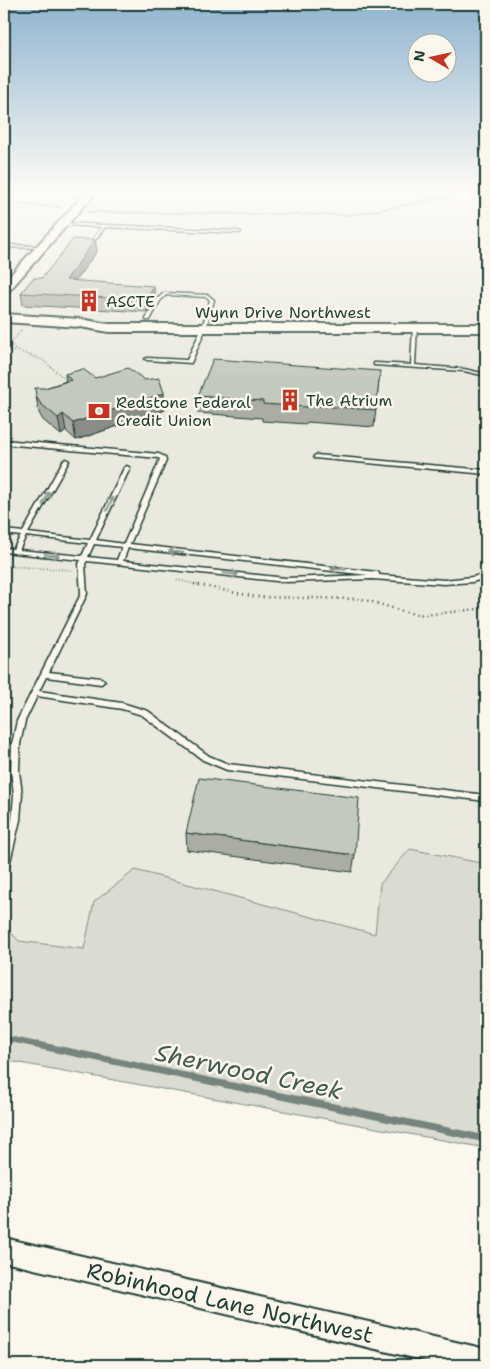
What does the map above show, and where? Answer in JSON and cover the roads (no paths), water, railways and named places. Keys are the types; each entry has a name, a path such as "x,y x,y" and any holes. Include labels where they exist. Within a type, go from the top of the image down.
{"street":[{"path":"4,289 36,254"},
{"name":"Wynn Drive Northwest","path":"4,318 80,322 112,319 148,319 205,324 486,328"},
{"name":"Wynn Drive Northwest","path":"80,322 108,328 205,324 486,320"},
{"name":"Robinhood Lane Northwest","path":"4,1250 486,1362"}],"lane":[{"path":"147,359 189,362 205,324 212,300 210,298 165,294 158,300 148,319"},
{"path":"414,366 416,328"},
{"path":"376,364 464,370 486,375"},
{"path":"4,442 72,451 159,456 163,458 119,562"},
{"path":"316,457 486,472"},
{"path":"16,551 66,461"},
{"path":"4,866 16,820 18,794 15,771 16,744 21,721 84,594 81,570 84,558 127,468"},
{"path":"4,532 403,578"},
{"path":"4,550 258,576 276,580 371,577 456,581 486,576"},
{"path":"44,674 101,681"},
{"path":"35,693 122,706 145,713 206,758 227,767 486,798"}],"waterway":[{"name":"Sherwood Creek","path":"4,1038 43,1046"},
{"name":"Sherwood Creek","path":"37,1045 486,1139"}],"place":[{"name":"ASCTE","path":"89,301"},
{"name":"The Atrium","path":"290,400"},
{"name":"Redstone Federal Credit Union","path":"99,411"}]}
